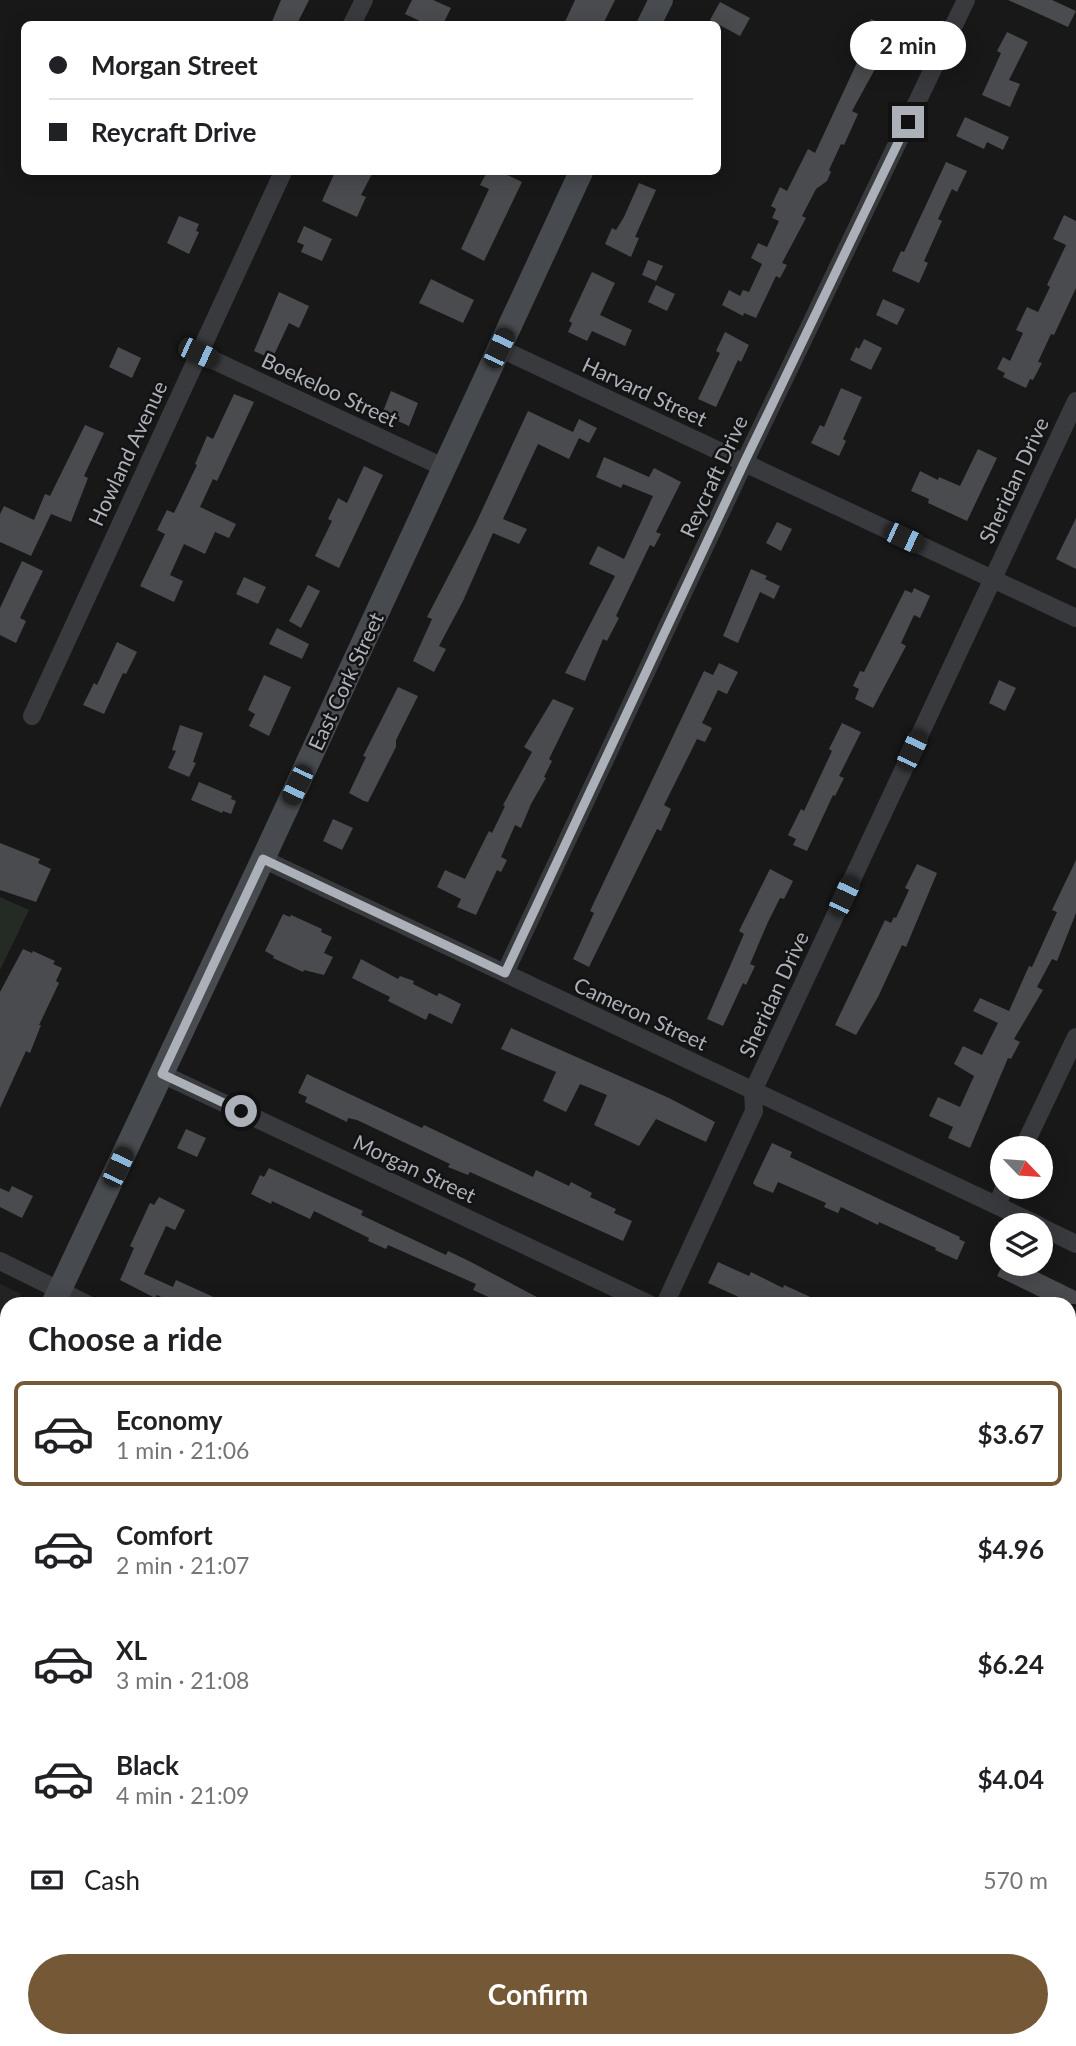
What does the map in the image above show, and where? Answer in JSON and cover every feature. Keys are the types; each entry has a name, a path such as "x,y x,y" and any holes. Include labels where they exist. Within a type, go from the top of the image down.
{"street":[{"path":"354,21 364,0"},
{"path":"650,21 661,0"},
{"name":"Reycraft Drive","path":"505,973 744,463 966,0"},
{"name":"Howland Avenue","path":"32,716 282,175"},
{"name":"East Cork Street","path":"57,1297 580,175"},
{"name":"Harvard Street","path":"499,348 1076,618"},
{"name":"Boekeloo Street","path":"198,353 443,467"},
{"name":"Sheridan Drive","path":"668,1297 754,1111 753,1091 1076,401"},
{"name":"Cameron Street","path":"263,859 1013,1213"},
{"path":"1029,1136 1076,1037"},
{"name":"Morgan Street","path":"162,1074 634,1297"},
{"path":"997,1205 1000,1199"},
{"name":"Cameron Street","path":"1053,1232 1076,1244"},
{"path":"0,1261 57,1297"}],"shaded area":[{"path":"0,897 29,910 0,970"},
{"path":"0,1284 21,1294 20,1297 0,1297"}],"building":[{"path":"281,0 309,0 298,21 272,21"},
{"path":"412,0 433,0 451,8 444,21 420,21 405,14"},
{"path":"575,0 615,0 604,21 565,21"},
{"path":"1008,0 1052,0 1076,11 1068,27"},
{"path":"720,2 750,18 740,36 721,26 721,21 710,20"},
{"path":"871,19 899,32 889,51 886,49 852,111 858,114 844,145 841,144 827,181 816,189 802,216 806,218 782,263 787,265 780,278 776,276 756,318 744,313 743,316 722,305 729,290 740,296 743,290 749,292 762,264 751,258 758,243 767,247 779,221 772,218 776,209 771,206 780,187 787,191 808,149 815,153 867,41 862,38"},
{"path":"1007,32 1028,42 1009,80 1020,84 1010,107 982,95 1001,53 997,51"},
{"path":"965,117 1009,137 1003,150 987,142 984,149 956,136"},
{"path":"946,162 967,171 957,192 952,189 938,219 942,221 924,261 928,263 919,283 892,271 901,251 904,252"},
{"path":"334,175 371,175 361,195 366,197 357,217 322,201"},
{"path":"485,175 507,175 522,182 484,261 461,249 489,189 480,185"},
{"path":"639,183 656,190 635,237 639,238 631,257 605,244 612,228 616,230 624,217"},
{"path":"1064,215 1076,221 1076,288 1038,362 1042,363 1026,388 1003,377 1005,373 997,369 1003,357 1010,361 1023,333 1016,330 1027,307 1038,312 1050,287 1047,285 1066,245 1053,239"},
{"path":"179,216 199,224 196,231 199,232 189,254 167,243"},
{"path":"304,226 332,239 322,261 301,252 304,245 297,242"},
{"path":"648,260 663,266 656,281 642,275"},
{"path":"592,272 615,283 600,315 632,330 625,346 592,331 587,341 568,332 572,323 569,321"},
{"path":"431,279 474,300 463,323 419,303"},
{"path":"656,285 675,294 667,311 648,302"},
{"path":"279,292 309,306 299,328 289,323 272,359 254,351"},
{"path":"883,299 905,309 897,325 876,315"},
{"path":"725,332 749,345 741,362 738,360 716,407 698,399 720,353 716,351"},
{"path":"864,339 882,348 871,370 850,360 856,347 859,349"},
{"path":"118,347 141,358 132,378 109,367"},
{"path":"841,388 862,397 843,439 846,441 839,456 811,443 820,425 824,427"},
{"path":"391,391 418,403 409,426 382,414"},
{"path":"234,394 254,402 217,481 213,479 200,507 236,524 229,538 215,532 205,554 184,544 170,575 183,581 174,602 140,586 165,534 157,530 167,510 174,513 197,465 195,464 207,436 213,439"},
{"path":"528,411 573,432 579,419 597,428 589,443 579,438 569,459 538,444 503,519 527,529 519,544 493,533 463,601 439,646 446,649 434,672 413,661 432,619 427,617 476,523"},
{"path":"85,425 104,433 84,476 88,478 71,522 51,514 31,556 0,542 0,514 4,506 34,520 45,494 50,496"},
{"path":"978,449 997,458 967,521 928,503 929,499 911,491 920,471 938,480 939,477 960,486"},
{"path":"604,457 649,477 654,468 681,482 656,532 661,534 654,547 650,545 616,616 619,618 607,641 603,639 585,681 565,673 615,576 589,564 598,546 624,559 653,496 623,484 621,488 596,477"},
{"path":"364,466 383,475 339,568 315,556 332,521 328,519 338,498 347,503"},
{"path":"1076,518 1076,569 1056,559"},
{"path":"777,522 792,529 781,551 766,543"},
{"path":"22,561 43,571 20,618 26,621 16,643 0,635 0,608"},
{"path":"751,569 780,586 774,599 760,592 738,643 723,636"},
{"path":"244,577 266,587 258,604 236,594"},
{"path":"308,585 320,591 301,628 289,621"},
{"path":"914,588 930,596 920,618 914,615 901,643 906,646 873,708 855,699 859,689 853,686 860,671 864,672 905,590 912,593"},
{"path":"277,628 309,644 302,659 269,644"},
{"path":"117,642 137,652 126,674 123,673 104,714 83,705 94,683 97,685"},
{"path":"719,663 738,672 727,694 718,690 702,723 712,728 705,742 697,739 664,805 671,809 661,831 657,829 589,967 573,959 594,913 590,911 704,671 713,675"},
{"path":"264,675 291,687 269,736 249,726 255,714 248,710"},
{"path":"999,680 1016,688 1005,711 989,703"},
{"path":"398,687 418,696 368,802 364,801 349,793 366,757 363,756"},
{"path":"553,699 574,708 549,759 552,761 544,777 546,778 521,828 515,825 501,857 507,860 501,872 497,870 476,915 457,907 461,899 437,887 445,870 465,879 489,831 492,833 505,806 503,805 532,752 524,747"},
{"path":"842,723 861,732 839,776 844,778 835,796 833,795 807,851 793,845 796,839 788,835 801,809 804,811"},
{"path":"180,725 203,733 193,762 196,763 189,777 168,768 176,751 172,750"},
{"path":"199,782 232,796 231,799 236,801 231,814 191,800"},
{"path":"333,819 353,828 342,850 323,841"},
{"path":"0,843 40,859 38,863 51,869 36,902 0,890"},
{"path":"1076,860 1076,913 1057,961 1052,959 1037,987 1043,990 1014,1039 1020,1042 1011,1059 1008,1058 970,1148 948,1138 953,1127 929,1116 938,1097 960,1107 974,1076 954,1064 963,1046 982,1055 998,1023 973,1011 980,998 1009,1011 1057,912 1052,910"},
{"path":"917,864 937,873 906,947 902,945 878,997 856,1035 835,1025 885,920 891,923 894,917 896,918 909,890 905,888"},
{"path":"770,869 793,881 784,899 780,898 768,922 750,964 755,966 746,985 743,983 723,1026 707,1019 744,934 739,931"},
{"path":"283,914 322,929 321,932 332,937 324,953 333,957 324,975 304,970 303,972 273,958 274,956 265,951"},
{"path":"23,949 55,961 53,964 62,968 56,981 59,983 39,1025 30,1053 26,1051 0,1108 0,992"},
{"path":"361,959 398,979 400,976 414,981 413,984 437,996 439,993 461,1004 452,1024 429,1013 426,1020 388,1001 390,997 352,978"},
{"path":"511,1028 669,1098 715,1122 706,1142 656,1119 639,1146 594,1125 607,1095 580,1084 566,1112 543,1101 556,1072 501,1049"},
{"path":"307,1074 422,1128 424,1125 533,1177 536,1170 569,1186 571,1182 592,1193 590,1197 616,1209 614,1213 632,1221 623,1241 470,1172 468,1175 448,1167 450,1164 357,1120 348,1118 347,1122 305,1102 307,1097 298,1093"},
{"path":"186,1129 206,1138 197,1157 177,1148"},
{"path":"772,1143 792,1152 790,1157 960,1237 959,1239 965,1242 957,1260 879,1222 878,1225 841,1207 838,1213 824,1207 826,1203 778,1182 773,1193 756,1186 753,1183"},
{"path":"269,1168 363,1211 361,1215 446,1255 448,1251 469,1261 537,1297 488,1297 473,1290 476,1284 388,1245 386,1249 368,1241 369,1238 314,1211 310,1219 272,1201 271,1204 251,1194 260,1175 264,1177"},
{"path":"12,1186 33,1196 22,1218 0,1207 0,1188 9,1192"},
{"path":"159,1197 185,1210 175,1230 166,1226 144,1274 173,1287 176,1280 214,1297 153,1297 120,1280 134,1248 130,1246 150,1203 154,1205"},
{"path":"718,1262 749,1276 751,1272 783,1288 784,1285 811,1297 739,1297 708,1283"},
{"path":"997,1276 1045,1276 1076,1291 1076,1297 1040,1297"}],"route":[{"path":"241,1111 162,1074 263,859 505,973 744,463 908,122"}]}
